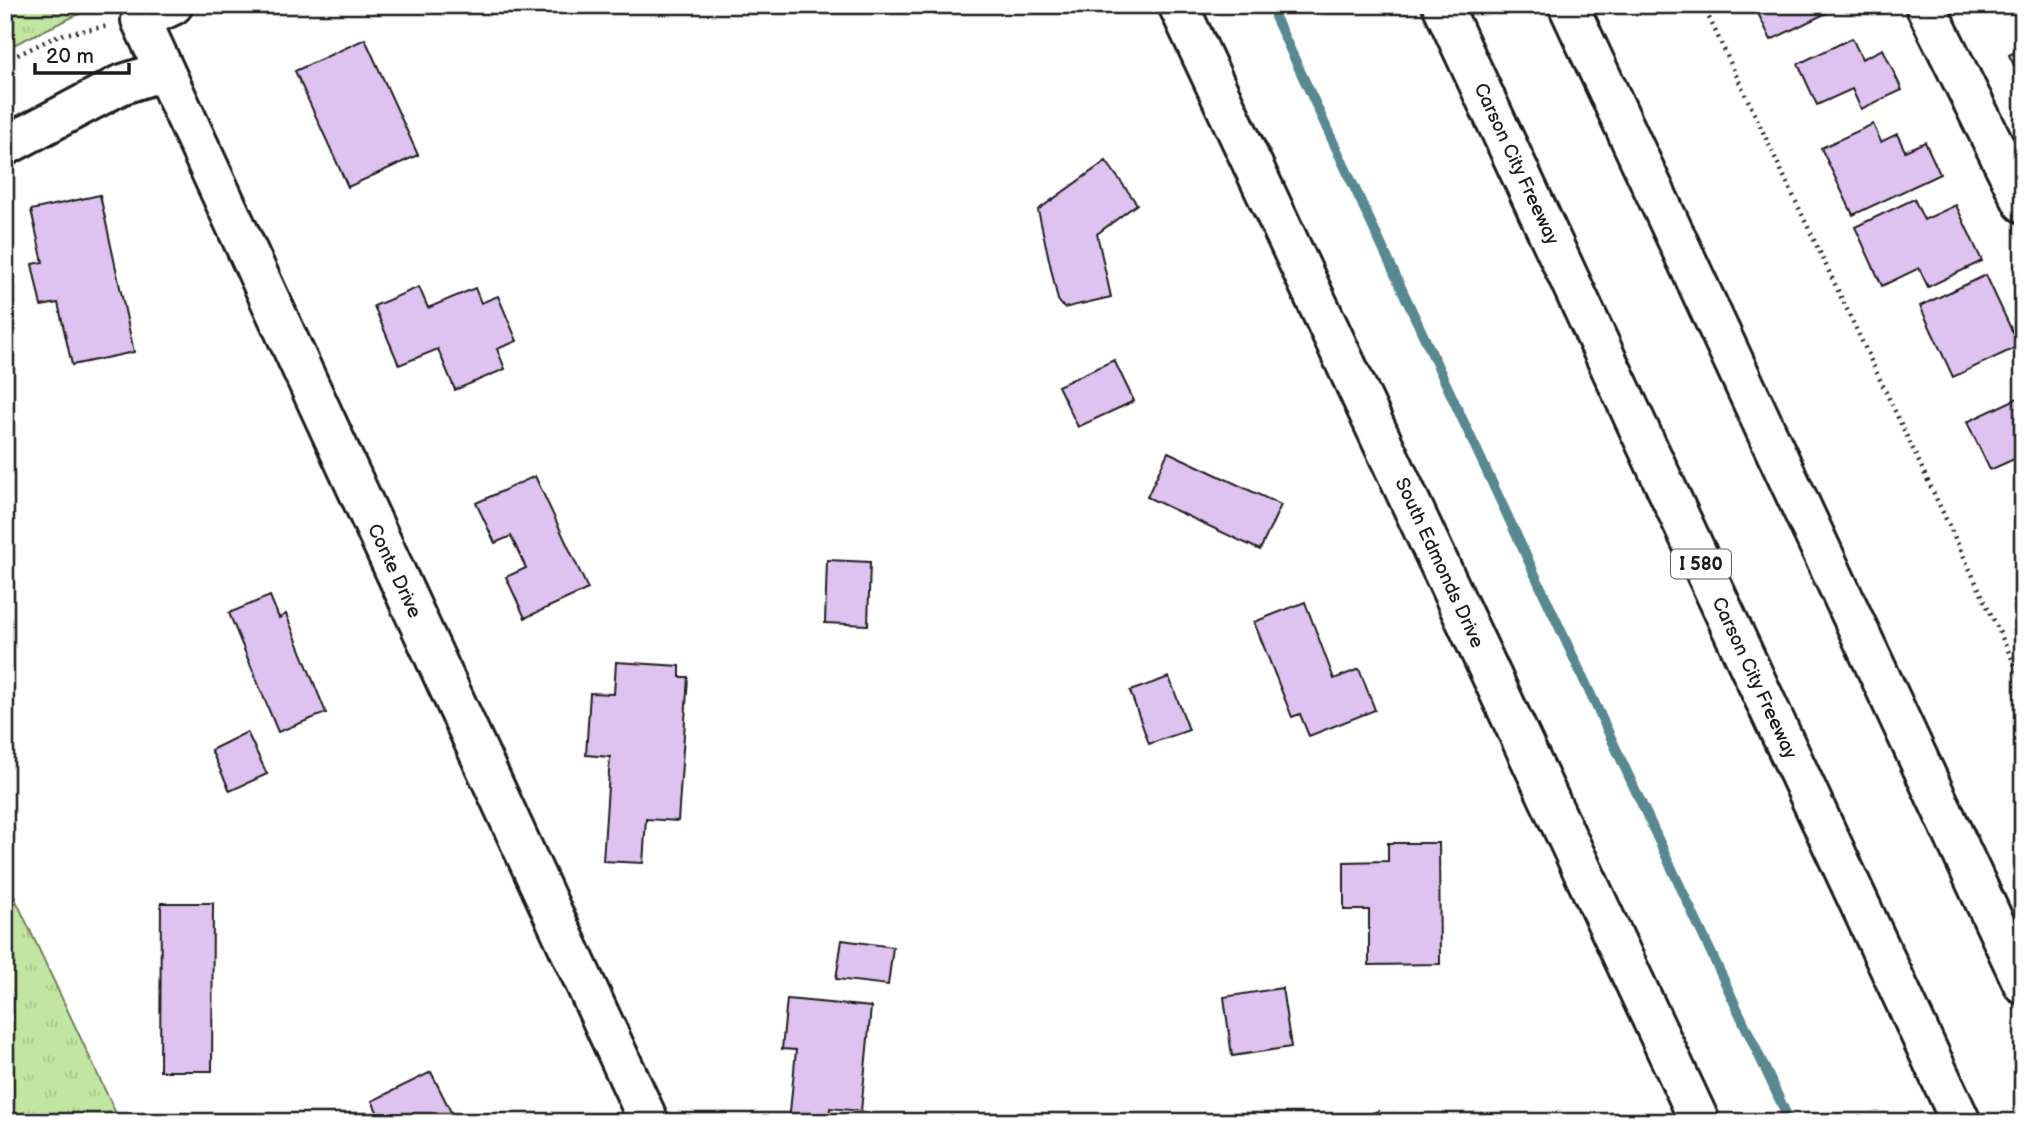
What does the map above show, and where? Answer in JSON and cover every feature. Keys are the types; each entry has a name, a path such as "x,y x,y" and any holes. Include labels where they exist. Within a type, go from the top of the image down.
{"main road":[{"name":"South Edmonds Drive","path":"1178,5 1700,1122"},
{"name":"Carson City Freeway","path":"1442,5 1961,1122"},
{"path":"1567,5 2023,985"},
{"path":"1925,5 2023,203"},
{"name":"Conte Drive","path":"157,13 163,71 649,1122"},
{"path":"5,146 120,85 163,71"}],"path":[{"path":"1703,5 2023,682"},
{"path":"5,61 59,35 157,13"}],"green space":[{"path":"5,5 98,5 5,49"},
{"path":"5,877 120,1122 5,1122"}],"building":[{"path":"1754,5 1843,5 1771,40"},
{"path":"1852,38 1862,59 1883,49 1902,90 1861,109 1852,89 1817,105 1798,64"},
{"path":"365,39 418,155 348,187 295,71"},
{"path":"2023,48 2023,84 2009,55"},
{"path":"1873,124 1881,142 1897,134 1905,151 1925,142 1940,174 1853,215 1821,148"},
{"path":"1106,161 1137,204 1097,234 1111,297 1064,308 1058,300 1038,210"},
{"path":"100,195 134,352 72,365 58,303 41,306 32,264 43,262 31,210"},
{"path":"1914,199 1924,220 1956,205 1982,261 1928,287 1919,268 1882,286 1855,227"},
{"path":"1986,275 2019,346 1953,377 1920,306"},
{"path":"419,287 428,308 475,288 481,303 498,296 517,341 497,349 505,369 455,390 438,349 399,365 374,306"},
{"path":"1114,360 1134,401 1078,427 1058,386"},
{"path":"2022,396 2023,455 1990,470 1967,422"},
{"path":"1168,452 1281,505 1260,550 1147,497"},
{"path":"535,476 588,589 525,618 506,577 526,568 511,536 495,543 476,503"},
{"path":"827,560 870,562 868,625 825,623"},
{"path":"270,596 279,618 286,614 326,713 278,732 229,613"},
{"path":"1305,602 1334,679 1359,669 1375,710 1309,736 1300,714 1292,717 1254,622"},
{"path":"616,662 680,666 680,677 688,677 678,821 646,819 643,863 603,861 610,757 586,755 590,693 614,694"},
{"path":"1169,677 1189,730 1149,744 1130,691"},
{"path":"247,732 267,774 230,791 211,750"},
{"path":"1388,843 1439,843 1440,964 1369,965 1369,910 1344,910 1344,862 1388,861"},
{"path":"161,903 213,903 212,1071 160,1071"},
{"path":"842,940 893,947 888,985 836,979"},
{"path":"1282,988 1291,1047 1232,1056 1224,997"},
{"path":"787,999 871,1007 861,1111 830,1108 829,1122 789,1122 796,1050 782,1049"},
{"path":"431,1072 456,1122 382,1122 372,1101"},
{"path":"1378,1111 1382,1122 1348,1122"}],"waterway":[{"path":"1275,17 1790,1122"}]}
